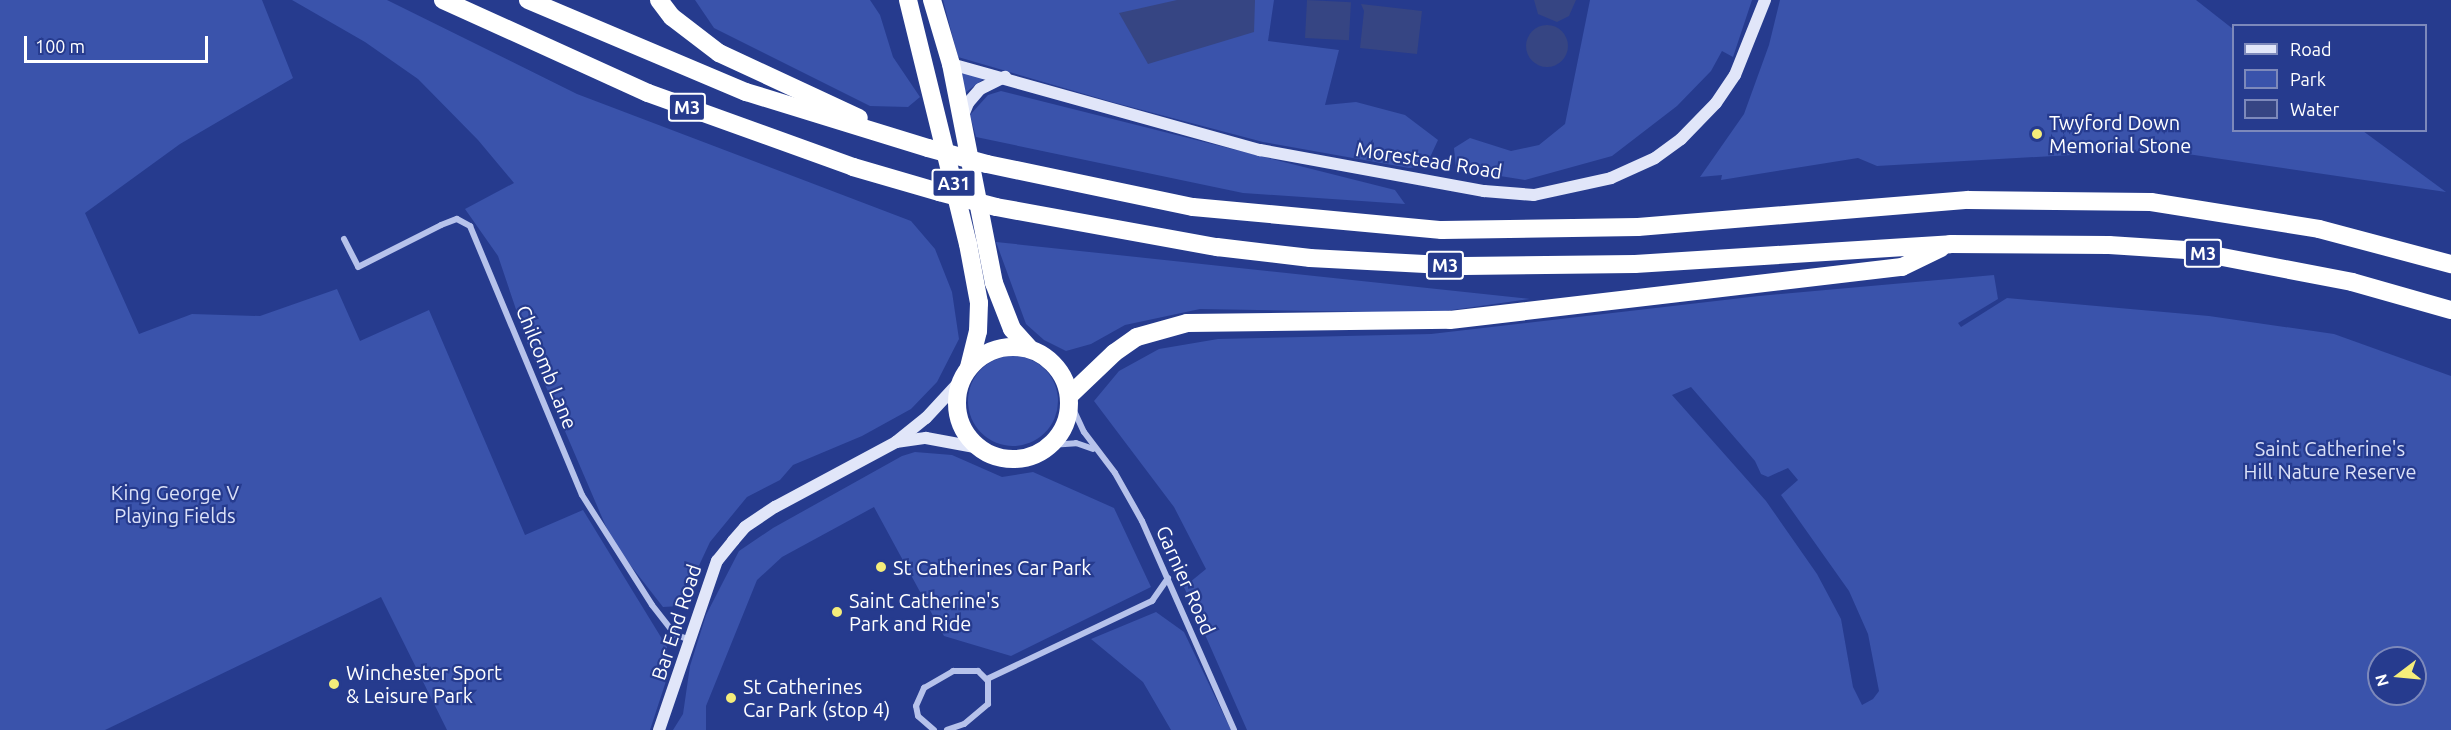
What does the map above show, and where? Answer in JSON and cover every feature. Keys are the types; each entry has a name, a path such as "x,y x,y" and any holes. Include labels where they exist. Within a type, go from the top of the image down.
{"highway":[{"name":"M3","path":"443,0 658,96 853,167 996,207 1217,247 1310,258 1464,266 1635,264 1950,244 2109,244 2186,250 2352,282 2451,310"},
{"name":"M3","path":"528,0 746,92 987,164 1193,207 1432,230 1638,227 1968,200 2141,202 2319,230 2451,264"},
{"name":"M3","path":"659,0 672,17 719,53 928,148"},
{"name":"A31","path":"908,0 969,244 979,303 978,331 966,373"},
{"name":"A31","path":"932,0 951,64 994,283 1012,329 1030,349"},
{"name":"M3","path":"1069,398 1106,359 1137,337 1187,323 1450,320 1902,267 1950,244"},
{"path":"1017,346 1030,349 1056,367 1069,398 1065,424 1050,445 1023,458 1000,457 980,448 958,416 958,390 966,373 990,351 1017,346"}],"street":[{"name":"Morestead Road","path":"951,64 1005,77 1119,114 1260,150 1484,191 1534,195 1611,178 1655,158 1681,139 1716,103 1735,75 1765,0"},
{"path":"962,118 968,103 980,89 1005,77"},
{"name":"Chilcomb Lane","path":"344,240 358,267 457,219 470,226 582,495 652,605 675,634 689,640"},
{"name":"Bar End Road","path":"659,730 717,561 745,526 869,454 896,442 926,418 966,373"},
{"name":"Garnier Road","path":"1069,398 1096,451 1130,499 1168,578 1234,730"},
{"name":"Bar End Road","path":"896,442 926,438 958,441 980,448"},
{"path":"1050,445 1076,442 1096,451"},
{"path":"987,679 1152,601 1168,578"},
{"path":"934,730 918,716 916,706 924,688 961,669 978,671 987,679 988,704 964,724 947,730"}],"green space":[{"name":"King George V Playing Fields","path":"0,0 262,0 293,78 180,144 85,213 139,334 192,314 260,316 337,289 360,341 429,310 525,535 583,510 667,647 668,675 650,730 447,730 381,597 105,730 0,730"},
{"path":"292,0 387,0 577,94 911,221 935,249 952,292 959,339 937,382 911,409 862,436 793,465 780,480 747,497 710,542 680,606 663,607 613,543 528,345 498,256 465,209 514,183 478,140 418,79 365,42"},
{"path":"695,0 870,0 880,15 893,57 920,97 908,107 870,106 714,28"},
{"path":"943,0 1274,0 1268,41 1339,50 1325,105 1356,102 1405,115 1438,140 1426,166 1409,168 1263,142 1112,102 958,57"},
{"path":"1590,0 1752,0 1733,57 1722,51 1711,71 1677,106 1612,156 1525,180 1456,169 1454,148 1470,138 1511,151 1539,145 1565,124"},
{"path":"1780,0 2196,0 2232,28 2232,132 2364,132 2446,192 2160,150 1877,166 1858,158 1721,180 1722,175 1700,177 1744,114 1769,45"},
{"path":"959,71 986,77 965,93"},
{"path":"1001,91 1395,190 1405,204 1243,193 976,137 970,115 988,95"},
{"path":"996,242 1530,299 1431,313 1200,309 1125,325 1091,344 1066,351 1044,340 1026,324"},
{"name":"Saint Catherine's Hill Nature Reserve","path":"1994,275 1998,299 1958,323 1961,327 2007,298 2209,316 2334,334 2451,376 2451,730 1247,730 1184,587 1206,569 1174,507 1094,401 1119,371 1159,349 1218,339 1431,334 1759,296","holes":["1691,387 1755,461 1761,474 1768,477 1788,468 1798,480 1781,495 1849,591 1868,634 1879,691 1873,699 1862,705 1853,687 1841,619 1817,574 1766,501 1672,395"]},
{"path":"1013,356 1030,360 1045,369 1054,384 1058,401 1054,418 1045,433 1030,442 1013,446 996,442 981,433 972,418 968,401 972,384 981,369 996,360"},
{"path":"915,452 952,455 1002,477 1033,472 1114,508 1151,587 1011,656 944,636 874,507 782,557 757,580 706,706 706,730 673,730 683,714 690,666 706,615 739,551 773,528 902,456"},
{"path":"1156,612 1184,632 1231,730 1171,730 1143,682 1091,639"}],"water":[{"path":"1177,0 1255,0 1254,32 1148,64 1119,13"},
{"path":"1307,0 1351,2 1349,40 1305,38"},
{"path":"1534,0 1576,0 1569,16 1557,22 1538,14"},
{"path":"1361,4 1422,11 1417,54 1360,48 1364,11"},
{"path":"1547,25 1562,31 1568,46 1562,61 1547,67 1532,61 1526,46 1532,31"}],"place":[{"name":"Twyford Down Memorial Stone","path":"2037,134"},
{"name":"St Catherines Car Park","path":"881,567"},
{"name":"Saint Catherine's Park and Ride","path":"837,612"},
{"name":"Winchester Sport & Leisure Park","path":"334,684"},
{"name":"St Catherines Car Park (stop 4)","path":"731,698"}]}
